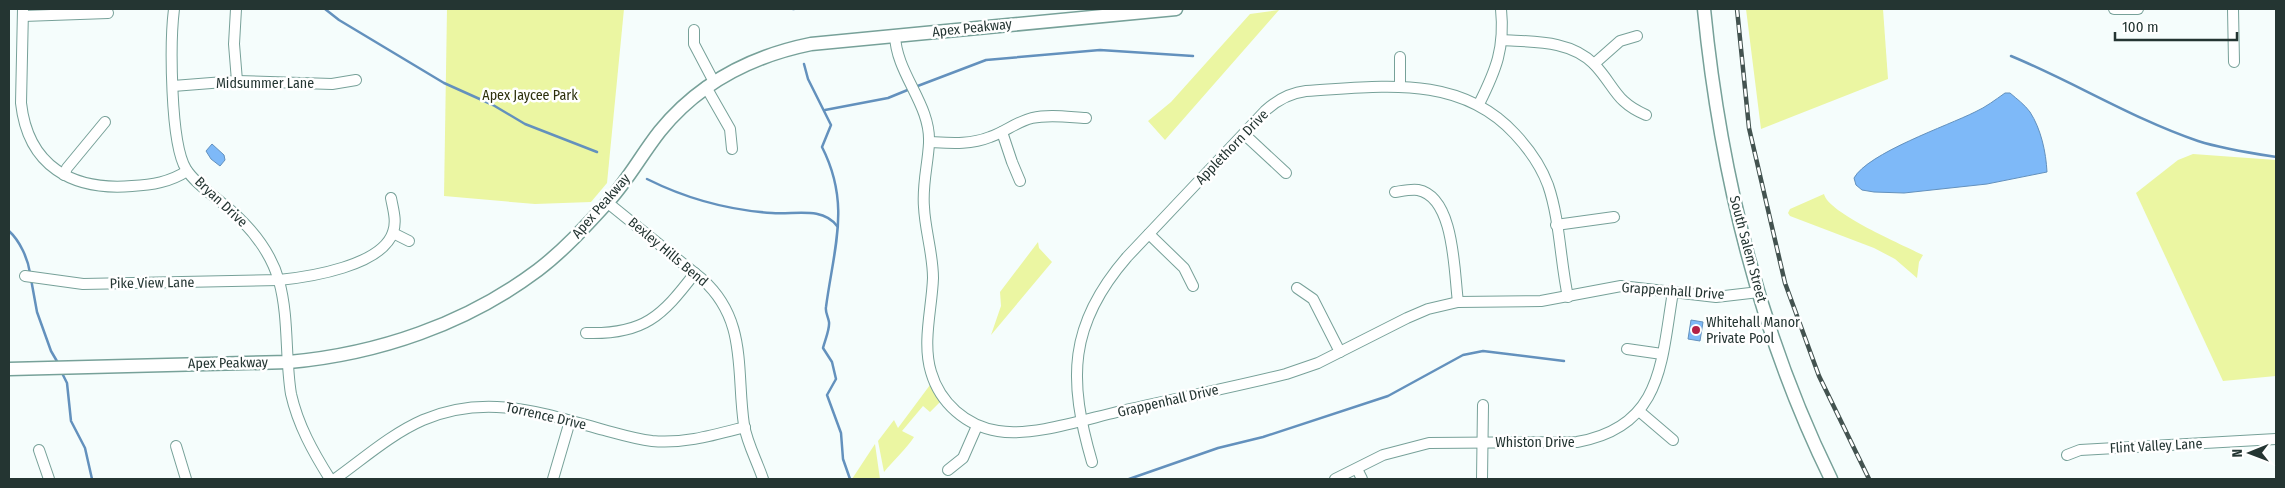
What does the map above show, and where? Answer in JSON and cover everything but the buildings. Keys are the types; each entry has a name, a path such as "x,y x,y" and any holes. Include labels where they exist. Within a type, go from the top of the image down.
{"main road":[{"name":"Apex Peakway","path":"9,369 289,362 322,359 377,347 428,331 457,318 500,296 539,269 608,203 675,114 710,85 742,66 776,52 811,44 1176,9"},
{"name":"South Salem Street","path":"1704,9 1721,142 1759,292 1787,380 1831,479"}],"street":[{"name":"Bryan Drive","path":"174,9 172,59 176,136 179,152 187,171 240,218 252,232 264,248 279,280 291,391 299,422 330,479"},
{"path":"236,9 234,44 237,81"},
{"path":"1479,104 1497,65 1502,40 1501,9"},
{"path":"2114,9 2138,9"},
{"path":"2233,9 2234,62"},
{"path":"108,13 23,12 21,103 27,131 43,157 64,175 94,186 122,187 163,182 187,171"},
{"path":"694,30 694,44 730,129 732,149"},
{"name":"Grappenhall Drive","path":"895,36 898,55 924,114 929,142 923,196 933,276 928,331 929,364 937,388 945,400 959,414 977,426 1000,432 1017,432 1083,421 1286,374 1318,363 1428,309 1458,302 1542,301 1621,286 1716,297 1759,292"},
{"path":"1594,64 1620,41 1637,36"},
{"path":"1502,40 1557,45 1578,53 1594,64 1629,108 1646,115"},
{"path":"1400,57 1400,87"},
{"name":"Midsummer Lane","path":"173,86 237,81 332,84 356,80"},
{"name":"Applethorn Drive","path":"1092,462 1077,395 1076,366 1087,318 1097,296 1111,275 1274,102 1296,92 1400,87 1432,89 1479,104 1499,118 1512,130 1534,158 1548,185 1568,297"},
{"path":"929,142 970,143 1002,132 1021,121 1038,117 1086,118"},
{"path":"64,175 67,168 105,122"},
{"path":"1002,132 1020,181"},
{"path":"1244,134 1286,173"},
{"path":"1395,192 1416,190 1424,192 1438,203 1443,210 1448,229 1458,302"},
{"path":"391,198 395,218 393,233 408,241"},
{"name":"Bexley Hills Bend","path":"608,203 696,273 718,296 732,324 738,344 744,426 762,479"},
{"path":"1556,225 1614,217"},
{"name":"Pike View Lane","path":"25,276 82,284 279,280 311,277 352,265 376,252 386,244 393,233"},
{"path":"1149,234 1184,268 1193,286"},
{"path":"586,333 621,332 650,321 672,302 696,273"},
{"path":"1298,288 1313,299 1340,352"},
{"name":"Whiston Drive","path":"1335,479 1384,455 1414,445 1442,442 1577,442 1588,440 1619,428 1639,411 1654,387 1662,354 1672,292"},
{"path":"1627,349 1662,354"},
{"path":"1482,479 1483,405"},
{"name":"Torrence Drive","path":"335,479 404,430 442,414 479,406 504,406 536,411 641,440 665,442 699,438 744,426"},
{"path":"1639,411 1673,440"},
{"path":"553,479 570,421"},
{"path":"948,470 963,458 977,426"},
{"name":"Flint Valley Lane","path":"2067,455 2080,450 2276,439"},
{"path":"176,446 186,479"},
{"path":"39,450 49,479"},
{"path":"1357,468 1362,479"}],"green space":[{"name":"Apex Jaycee Park","path":"447,9 624,9 607,183 591,202 535,204 444,196"},
{"path":"1746,9 1883,9 1888,79 1761,129"},
{"path":"1279,10 1165,140 1148,121 1171,102 1250,14"},
{"path":"2193,154 2276,160 2276,376 2223,381 2136,193 2178,160"},
{"path":"1824,194 1829,202 1852,219 1923,255 1919,262 1917,278 1895,259 1874,248 1790,216 1788,213 1790,209"},
{"path":"1038,242 1039,248 1052,262 991,335 1001,306 1000,292"},
{"path":"930,385 940,402 930,412 923,406 902,431 914,437 884,472 878,441 894,420 898,428"},
{"path":"875,444 880,479 852,479"}],"water":[{"path":"2005,93 2010,93 2021,102 2034,119 2042,141 2047,172 1987,184 1904,193 1862,190 1856,185 1854,178 1875,159 1909,141 1979,110"},
{"path":"212,144 224,155 225,160 220,166 211,159 206,151"},
{"name":"Whitehall Manor Private Pool","path":"1691,320 1703,322 1700,341 1688,339"}],"waterway":[{"path":"325,9 339,20 444,83 493,105 525,124 597,152"},
{"path":"915,87 986,60 1100,50 1193,56"},
{"path":"2011,56 2174,132 2217,146 2276,157"},
{"path":"804,64 808,79 831,125 822,147 831,168 836,188 838,226 826,309 829,328 823,348 832,362 836,379 827,395 841,433 843,459 850,479"},
{"path":"825,110 888,98 910,89"},
{"path":"647,179 692,198 723,206 755,211 816,214 824,216 837,226"},
{"path":"9,231 23,250 30,273"},
{"path":"31,279 37,312 51,351 58,363"},
{"path":"1129,479 1218,448 1263,437 1388,396 1463,355 1483,351 1564,361"},
{"path":"62,373 67,383 71,421 85,448 92,479"}],"railway":[{"path":"1737,9 1749,128 1785,283 1819,376 1869,479"}],"place":[{"name":"Whitehall Manor Private Pool","path":"1696,330"}]}
